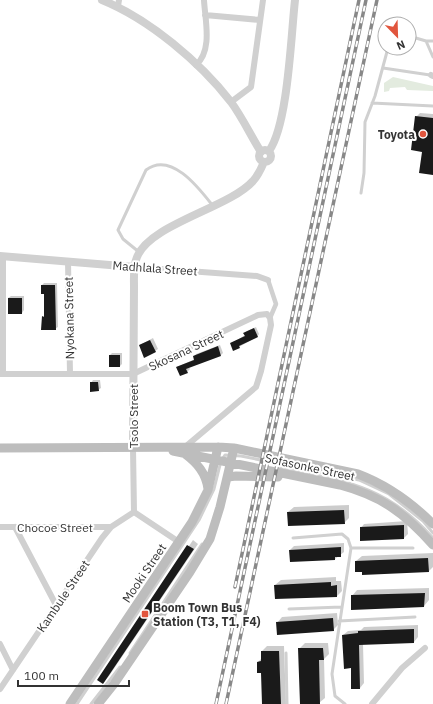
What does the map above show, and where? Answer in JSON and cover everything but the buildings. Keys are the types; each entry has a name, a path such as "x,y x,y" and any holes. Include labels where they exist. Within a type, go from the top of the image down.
{"main road":[{"name":"Sofasonke Street","path":"184,450 218,447 232,458 287,469 305,478 355,489 385,502 411,522 433,545"},
{"name":"Mooki Street","path":"218,447 232,458"},
{"name":"Sofasonke Street","path":"0,448 164,448 232,458 287,469 343,470 374,480 401,496 433,524"},
{"path":"184,450 202,471 207,482 208,490"},
{"name":"Mooki Street","path":"98,704 114,684 202,552 216,523 230,475 232,458"},
{"name":"Mooki Street","path":"70,704 199,511 208,490 232,458"},
{"path":"230,475 287,469"}],"street":[{"path":"102,0 119,3 196,65 231,102 265,151"},
{"path":"196,65 202,59 206,50 204,0"},
{"path":"231,102 251,87 263,0"},
{"path":"134,267 140,252 154,237 249,185 257,176 264,162 259,157 277,137 283,106 295,0"},
{"path":"205,16 260,20"},
{"path":"1,374 2,256"},
{"name":"Madhlala Street","path":"2,256 257,276 268,280 276,304 270,318"},
{"name":"Nyokana Street","path":"68,261 70,374"},
{"name":"Tsolo Street","path":"134,267 134,512"},
{"name":"Skosana Street","path":"1,374 134,374 258,315 267,314 270,318"},
{"path":"184,450 256,388 263,364 271,325 270,318"},
{"path":"134,512 179,542"},
{"name":"Kambule Street","path":"0,689 56,605 111,527 134,512"},
{"name":"Chocoe Street","path":"0,527 111,527"},
{"path":"16,527 56,605"},
{"path":"0,644 13,670"},
{"path":"372,704 402,668 425,648"}],"lane":[{"path":"417,38 433,41"},
{"path":"426,41 433,57"},
{"path":"361,193 364,173 366,122 386,56"},
{"path":"383,68 432,75"},
{"path":"372,103 433,106"},
{"path":"140,252 121,236 119,226 146,170 151,166 160,164 169,166 186,176 213,206"},
{"name":"Mooki Street","path":"77,704 199,520 214,488 232,458"},
{"path":"287,469 359,480 372,485 389,494 405,506 433,533"},
{"path":"287,469 356,484 369,489 403,509 433,538"},
{"name":"Mooki Street","path":"92,704 119,669 205,539 230,475"},
{"path":"293,538 342,534 348,539 351,548 332,674 335,696 340,703 345,704"},
{"path":"351,548 413,548"},
{"path":"289,609 341,607"},
{"path":"339,621 416,617"},
{"path":"286,653 287,704"}],"shaded area":[{"path":"393,77 433,86 433,91 407,90 405,87 390,88 389,91 384,92 384,83"}],"railway":[{"path":"235,587 359,0"},
{"path":"216,704 366,0"},
{"path":"226,704 377,0"}],"place":[{"name":"Toyota","path":"423,134"},
{"name":"Boom Town Bus Station (T3, T1, F4)","path":"145,614"}]}
